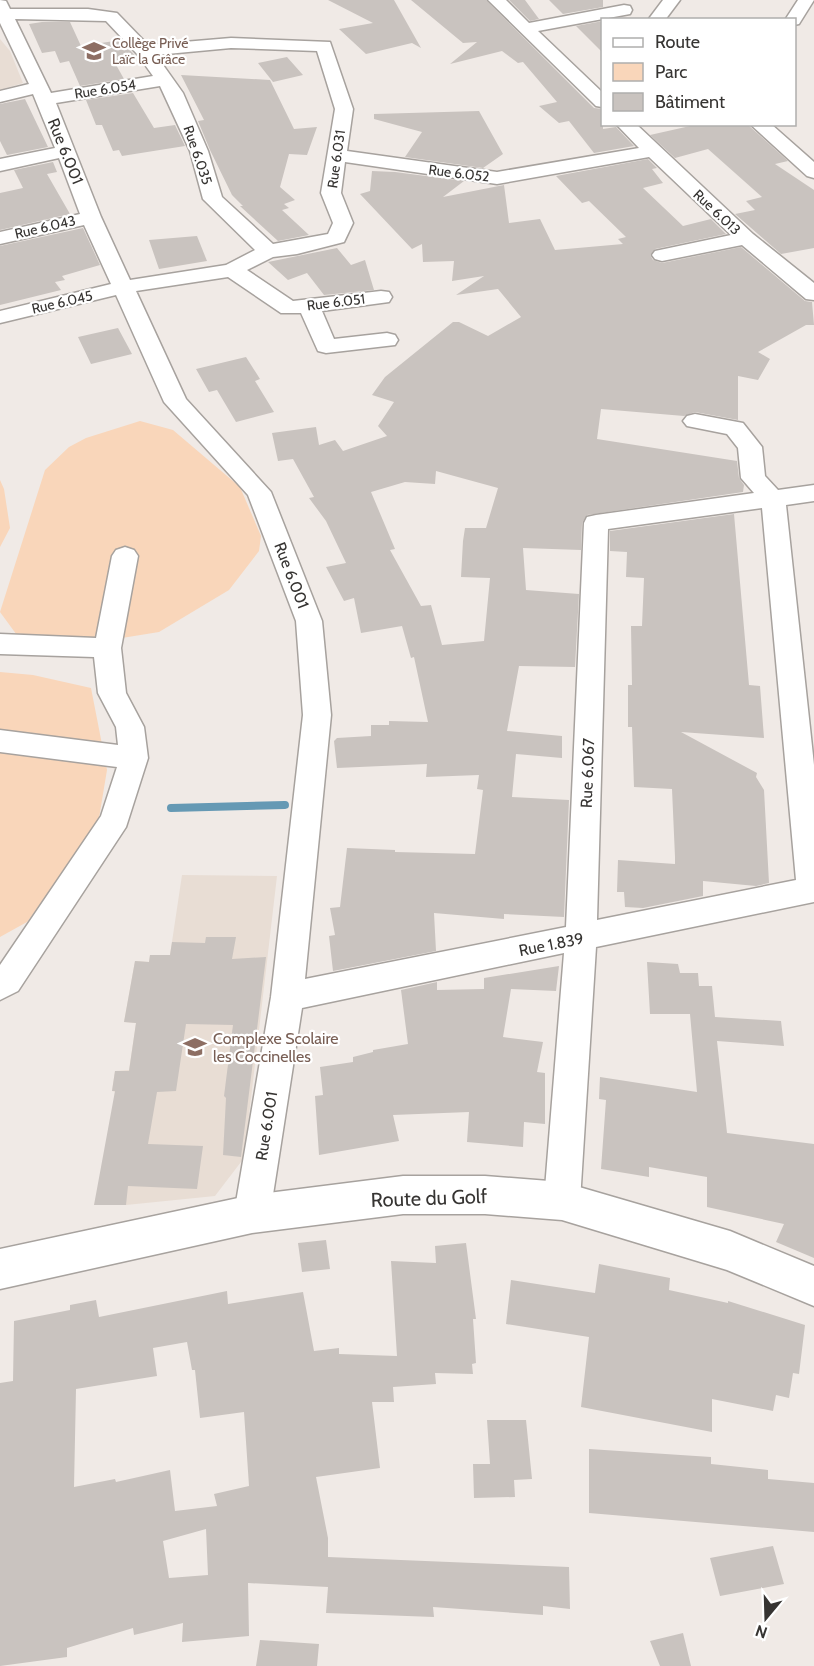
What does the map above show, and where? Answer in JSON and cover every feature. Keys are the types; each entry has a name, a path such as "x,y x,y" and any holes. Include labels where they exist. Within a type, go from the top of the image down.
{"main road":[{"name":"Route du Golf","path":"0,1269 252,1214 403,1195 485,1195 562,1201 730,1251 814,1286"}],"street":[{"path":"496,0 601,100"},
{"path":"658,18 672,0"},
{"path":"794,18 806,0"},
{"name":"Rue 6.035","path":"2,10 111,17 144,51 174,93 199,151 213,199 268,251"},
{"name":"Rue 6.001","path":"2,10 67,151 91,217 176,402 259,492 309,621 315,668 317,715 287,997 252,1214"},
{"path":"526,28 624,10"},
{"name":"Rue 6.031","path":"144,51 231,43 324,46 344,109 331,193 343,223 337,238 297,248 268,251"},
{"name":"Rue 6.054","path":"0,97 165,80"},
{"name":"Rue 6.013","path":"627,126 746,238 814,294"},
{"path":"761,126 814,172"},
{"path":"0,165 67,151"},
{"name":"Rue 6.052","path":"336,155 497,178 653,151"},
{"name":"Rue 6.043","path":"0,238 91,217"},
{"path":"662,255 746,238"},
{"path":"124,287 232,270 268,251"},
{"name":"Rue 6.051","path":"232,270 289,308 381,297"},
{"name":"Rue 6.045","path":"0,317 124,287"},
{"path":"309,306 326,346 387,340"},
{"path":"695,421 735,428 750,447 753,478 773,500 813,890"},
{"name":"Rue 6.067","path":"562,1201 581,938 596,523 814,493"},
{"path":"0,986 7,981 116,819 134,758 130,727 112,693 107,648 125,556"},
{"path":"0,644 107,648"},
{"path":"0,741 134,758"},
{"name":"Rue 1.839","path":"287,997 813,890"}],"shaded area":[{"path":"0,39 10,51 23,83 0,90"},
{"name":"Complexe Scolaire les Coccinelles","path":"182,875 277,876 244,1158 215,1196 126,1205 115,1092 112,1091 115,1071 129,1070 136,1023 124,1022 135,961 149,962 150,955 170,955"}],"green space":[{"path":"140,421 173,430 240,487 261,536 259,551 229,590 159,632 91,643 22,642 0,612 45,470 69,447 86,438"},
{"path":"0,480 4,489 10,528 0,547"},
{"path":"0,672 33,675 91,688 107,770 97,830 27,922 0,937"}],"building":[{"path":"328,0 394,0 421,48 412,43 366,54 339,29 373,23"},
{"path":"411,0 486,0 594,108 601,109 603,129 616,127 634,146 594,153 569,121 559,123 539,106 557,102 523,62 518,63 502,51 450,64 477,42 463,43"},
{"path":"509,0 525,0 539,19 530,21"},
{"path":"549,0 603,0 603,7 563,14"},
{"path":"601,21 601,51 576,26"},
{"path":"70,22 81,46 121,40 138,59 115,63 124,79 80,86 69,61 60,63 55,51 42,53 29,24"},
{"path":"287,57 303,75 273,82 258,63"},
{"path":"181,75 270,80 294,129 317,127 307,155 289,154 280,187 295,200 284,204 289,208 282,210 309,235 278,241 240,206 243,206 232,195 210,150 198,121 204,120"},
{"path":"133,93 154,128 175,125 185,146 122,156 119,150 113,151 102,125 96,125 86,100"},
{"path":"25,99 48,147 7,155 0,141 0,104"},
{"path":"479,111 503,154 483,168 405,157 422,132 374,119 374,114"},
{"path":"690,126 749,126 788,161 775,164 814,190 814,248 781,254 735,214 755,210 746,201 762,197 708,149 675,158 650,135"},
{"path":"648,159 657,168 652,169 663,183 643,188 683,226 711,219 726,234 655,249 650,255 653,260 662,263 741,247 805,301 812,302 814,325 806,325 758,352 770,359 758,380 738,376 738,420 695,412 684,416 601,409 597,439 737,461 739,478 744,485 743,492 587,515 582,523 581,550 523,548 526,590 579,594 575,667 519,666 507,731 562,736 562,758 516,754 512,797 569,800 564,917 504,914 504,919 434,913 436,951 333,971 329,936 335,935 330,908 340,907 347,848 475,854 483,790 477,789 479,775 426,777 427,764 337,768 334,741 337,738 371,736 371,725 389,725 389,721 428,722 414,657 411,658 402,626 361,633 354,598 344,601 326,567 346,563 326,521 309,498 314,497 293,459 278,461 272,433 316,427 319,445 335,440 343,451 387,436 378,426 394,402 372,395 385,377 453,322 459,322 488,336 521,317 498,289 456,295 484,276 452,281 454,261 423,262 422,244 412,249 360,194 370,191 372,171 464,181 443,197 504,185 509,223 540,219 555,250 623,244 618,239 626,237 589,201 582,203 556,176","holes":["436,471 498,488 486,528 465,528 463,541 461,577 490,578 484,641 442,645 431,605 421,606 390,550 395,549 371,492 405,482 435,484"]},
{"path":"53,162 57,172 47,174 70,214 0,230 0,193 23,188 14,170"},
{"path":"83,228 100,265 62,276 65,280 55,282 61,290 0,305 0,246"},
{"path":"197,236 207,261 159,269 149,240"},
{"path":"337,248 351,265 365,260 374,290 324,295 307,273 288,280 268,262"},
{"path":"118,328 132,354 91,364 78,337"},
{"path":"246,357 260,379 255,381 274,412 236,422 217,390 209,392 196,369"},
{"path":"734,514 749,685 760,686 764,738 681,732 757,773 756,777 764,790 769,883 756,886 703,881 703,896 643,908 625,907 624,892 617,892 618,860 675,864 675,857 672,789 634,787 632,727 628,727 628,685 632,685 631,626 642,626 644,578 626,577 627,552 610,551 610,531"},
{"path":"206,937 236,937 232,959 266,957 241,1157 223,1155 226,1098 224,1096 233,1025 186,1024 176,1091 157,1092 148,1144 203,1146 197,1189 128,1186 126,1205 94,1205 115,1091 112,1091 115,1071 129,1071 136,1023 124,1022 135,961 149,962 150,955 170,955 172,942 205,943"},
{"path":"647,962 678,964 680,973 698,973 699,986 712,986 715,1017 781,1021 784,1046 717,1041 727,1133 814,1144 814,1258 776,1242 784,1224 707,1207 707,1177 649,1167 649,1177 601,1169 606,1100 599,1099 600,1077 697,1092 690,1014 650,1014"},
{"path":"559,966 556,991 511,989 503,1037 543,1042 537,1072 545,1073 545,1124 524,1122 523,1147 467,1142 469,1112 393,1115 399,1141 319,1155 315,1096 323,1095 320,1067 353,1062 353,1057 373,1052 373,1050 408,1044 401,990 437,982 437,990 484,989 484,978"},
{"path":"326,1240 330,1269 302,1272 298,1243"},
{"path":"466,1243 476,1319 473,1319 476,1363 472,1364 473,1374 435,1373 436,1384 393,1387 394,1402 372,1402 380,1468 316,1477 328,1538 328,1557 569,1567 570,1609 543,1606 543,1615 433,1607 434,1617 326,1613 328,1587 248,1583 249,1636 182,1642 183,1623 134,1635 133,1628 67,1648 67,1657 0,1666 0,1383 13,1381 14,1321 70,1310 70,1305 96,1300 99,1317 227,1291 228,1304 303,1292 314,1351 339,1348 339,1354 397,1356 391,1261 436,1263 435,1246","holes":["187,1342 192,1370 195,1370 200,1418 244,1412 249,1486 214,1494 217,1506 175,1511 170,1470 116,1482 115,1479 74,1487 76,1389 157,1376 153,1348","206,1529 208,1575 169,1578 163,1541"]},
{"path":"599,1264 670,1278 669,1290 728,1303 728,1301 805,1325 799,1374 793,1373 789,1398 776,1395 773,1411 712,1399 712,1432 581,1407 589,1337 506,1324 511,1280 595,1293"},
{"path":"487,1420 526,1420 532,1479 514,1480 515,1497 474,1498 473,1464 490,1464"},
{"path":"589,1449 711,1457 711,1464 768,1470 768,1479 814,1483 814,1532 589,1513"},
{"path":"773,1546 784,1584 720,1596 710,1558"},
{"path":"683,1633 691,1666 660,1666 650,1641"},
{"path":"260,1640 319,1644 317,1666 256,1666"}],"waterway":[{"path":"171,808 285,805"}],"place":[{"name":"Collège Privé Laïc la Grâce","path":"94,51"},
{"name":"Complexe Scolaire les Coccinelles","path":"195,1047"}]}
